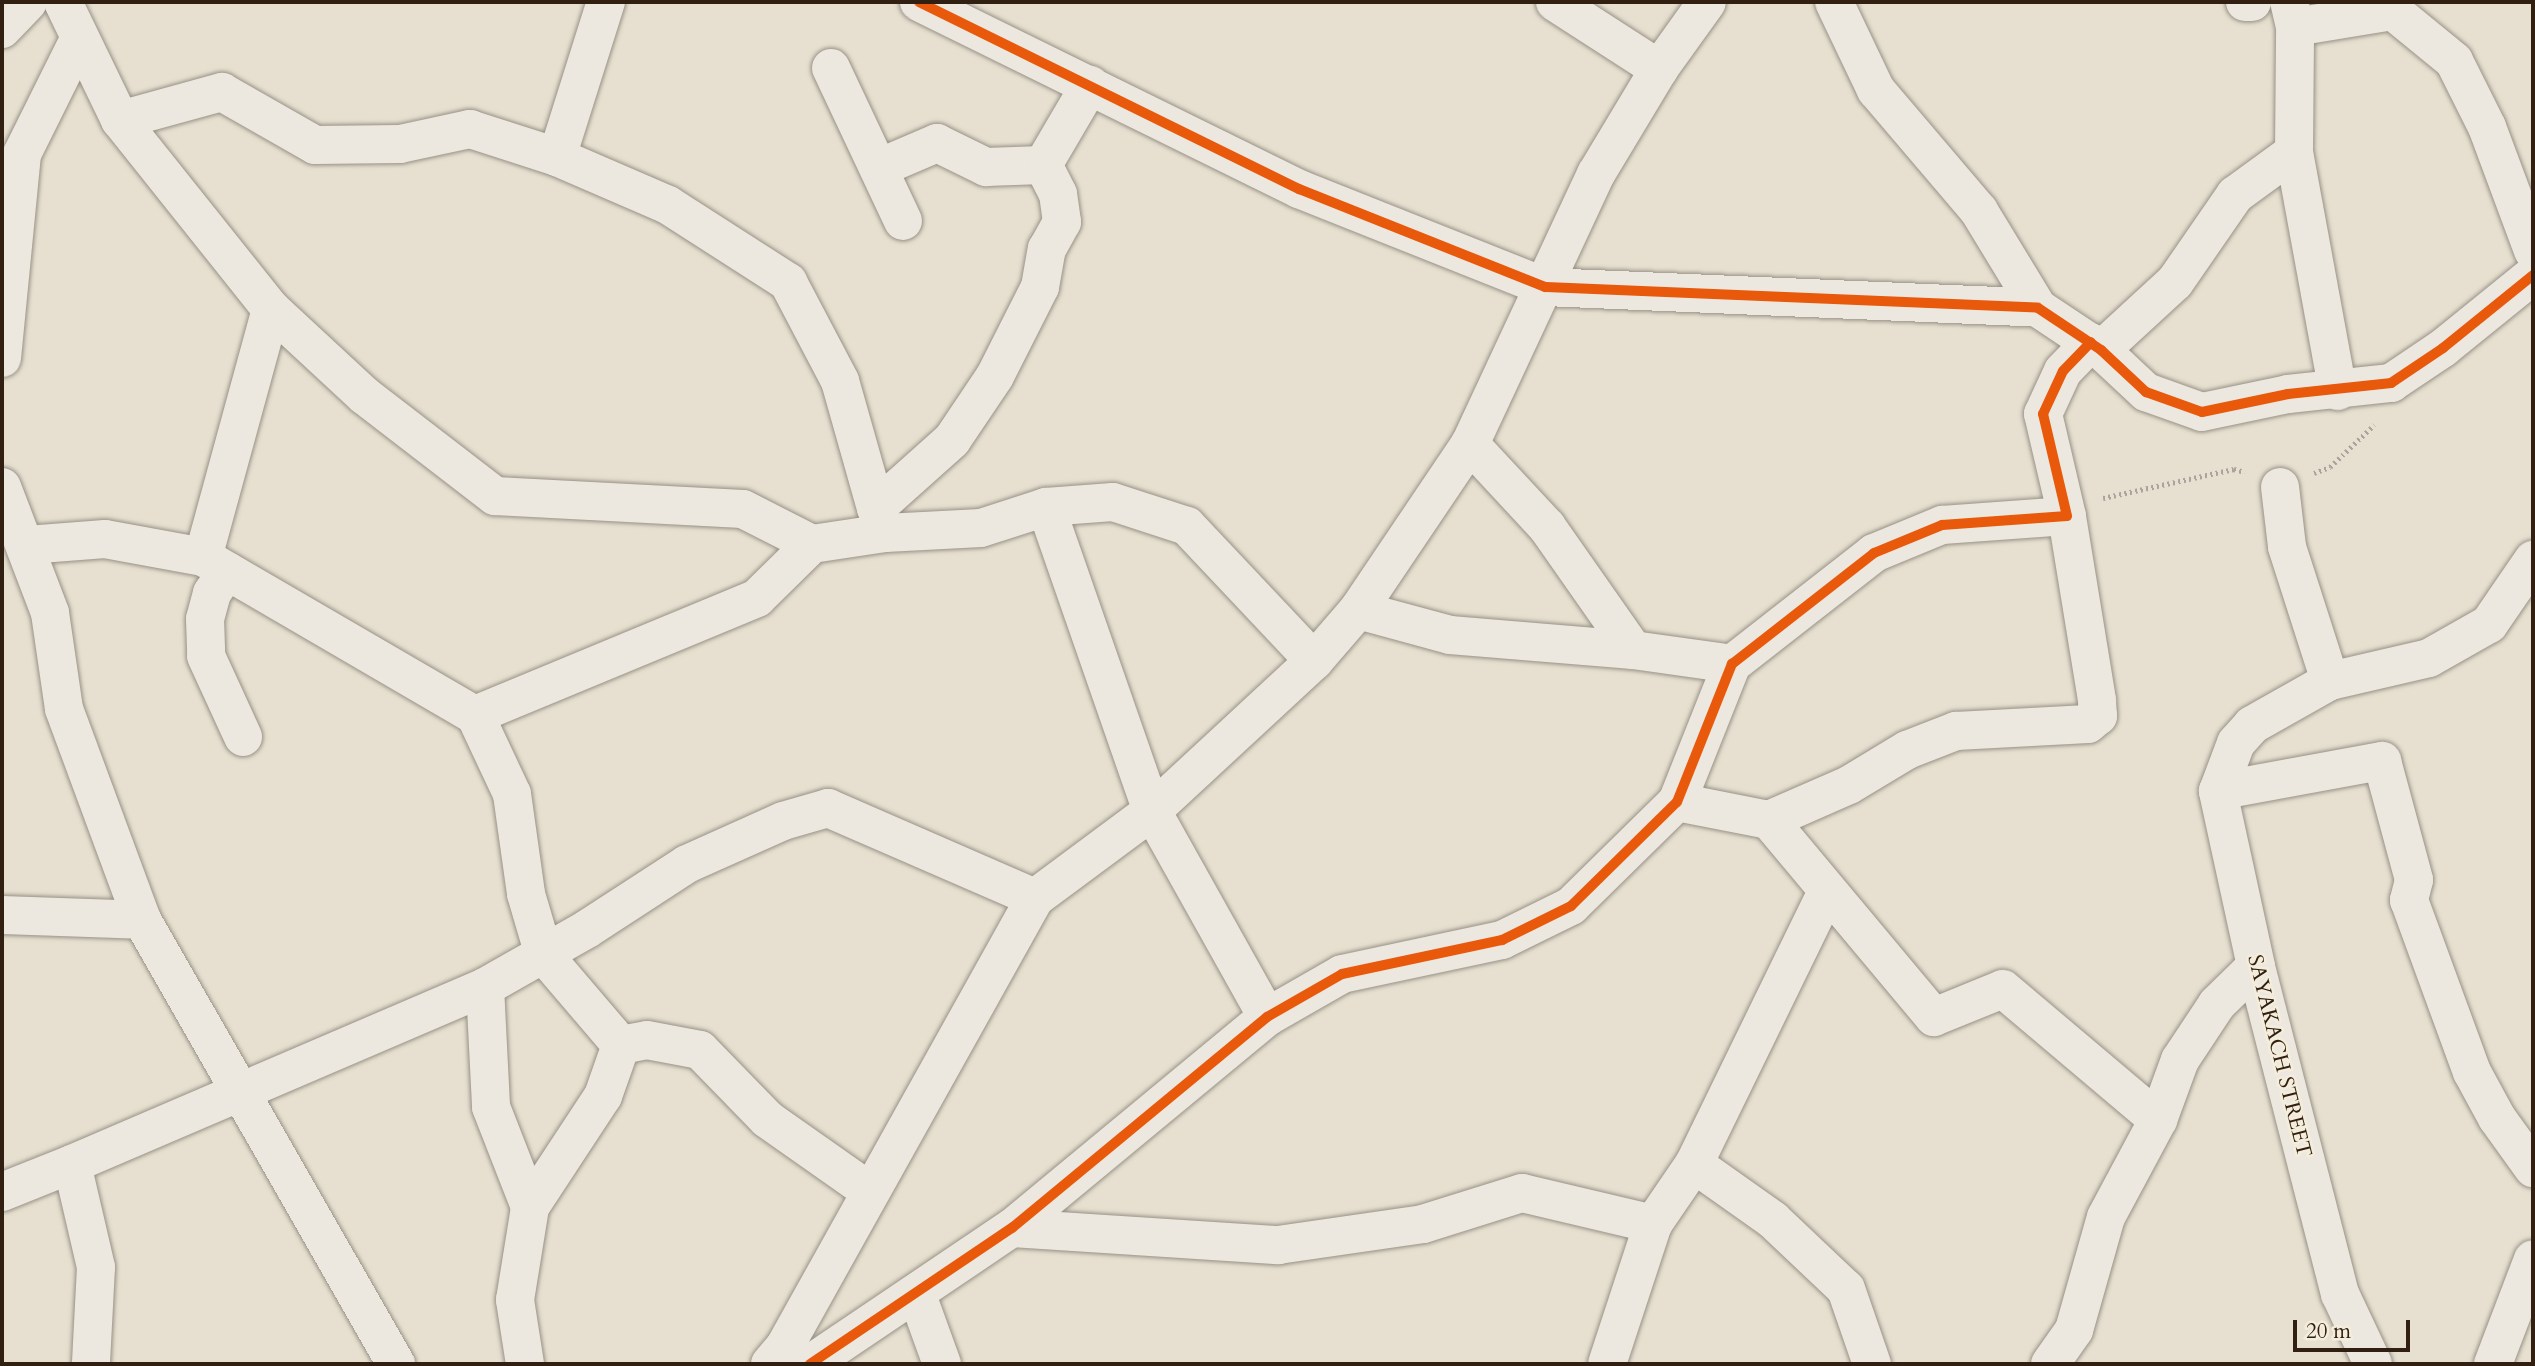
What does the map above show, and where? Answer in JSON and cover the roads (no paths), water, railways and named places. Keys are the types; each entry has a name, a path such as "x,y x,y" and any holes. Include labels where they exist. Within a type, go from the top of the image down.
{"street":[{"path":"2,29 28,2"},
{"path":"63,2 120,120 271,309 365,396 495,496 743,509 812,544"},
{"path":"557,157 606,2"},
{"path":"919,2 1299,189 1545,287 2038,308"},
{"path":"1555,2 1659,69"},
{"path":"770,1364 785,1346 868,1191 1035,898 1152,811 1314,661 1358,610 1469,444 1596,174 1659,69 1707,2"},
{"path":"1834,2 1876,90 1979,211 2038,308 2096,346 2146,392 2202,412 2288,394 2338,391 2391,383 2443,348 2533,275"},
{"path":"2245,2 2252,2"},
{"path":"2338,391 2294,152 2292,14 2401,6 2454,61 2487,127 2533,251"},
{"path":"2,358 22,155 79,39"},
{"path":"831,68 881,167 902,221"},
{"path":"1043,165 1090,85"},
{"path":"120,120 222,92 315,145 400,144 470,128 557,157 668,205 788,282 840,382 880,521"},
{"path":"881,167 937,143 986,167 1043,165"},
{"path":"1676,802 1769,820 1849,785 1907,750 1956,731 2088,724 2098,716 2067,516 2042,414 2063,371 2175,282 2235,195 2294,152"},
{"path":"880,521 953,440 995,376 1040,287 1047,249 1062,222 1058,194 1043,165"},
{"path":"243,737 206,656 205,619 271,309"},
{"path":"1469,444 1547,527 1633,650"},
{"path":"2,487 27,545 50,613 64,709 142,920 396,1364"},
{"path":"2280,487 2287,547 2330,681"},
{"path":"475,715 757,598 812,544 880,521 981,528 1046,507 1113,502 1186,526 1314,661"},
{"path":"1046,507 1152,811 1267,1017"},
{"path":"810,1364 1012,1228 1267,1017 1342,974 1502,940 1571,906 1676,802 1732,664 1874,553 1942,525 2067,516"},
{"path":"27,545 105,539 215,564 475,715 512,794 526,894 544,955 621,1045"},
{"path":"2533,561 2489,624 2430,658 2330,681 2252,725 2235,743 2218,791 2382,761 2414,880 2409,900 2467,1060 2497,1118 2533,1168"},
{"path":"1358,610 1450,635 1633,650 1732,664"},
{"name":"SAYAKACH STREET","path":"2218,791 2256,966 2340,1294 2373,1364"},
{"path":"2,1192 241,1095 485,987 544,955 687,864 783,821 828,808 1035,898"},
{"path":"1769,820 1934,1017 2003,989 2158,1121"},
{"path":"1614,1360 1653,1224 1694,1164 1827,891"},
{"path":"2,915 142,920"},
{"path":"2050,1364 2074,1330 2106,1217 2158,1121 2180,1060 2217,1004 2256,966"},
{"path":"485,987 491,1107 530,1207"},
{"path":"621,1045 647,1040 700,1050 767,1119 868,1191"},
{"path":"525,1364 515,1300 530,1207 603,1096 621,1045"},
{"path":"72,1164 96,1267 90,1364"},
{"path":"1694,1164 1773,1220 1846,1289 1872,1364"},
{"path":"1012,1228 1279,1245 1423,1224 1522,1194 1653,1224"},
{"path":"2493,1364 2533,1259"},
{"path":"916,1295 942,1364"}]}
